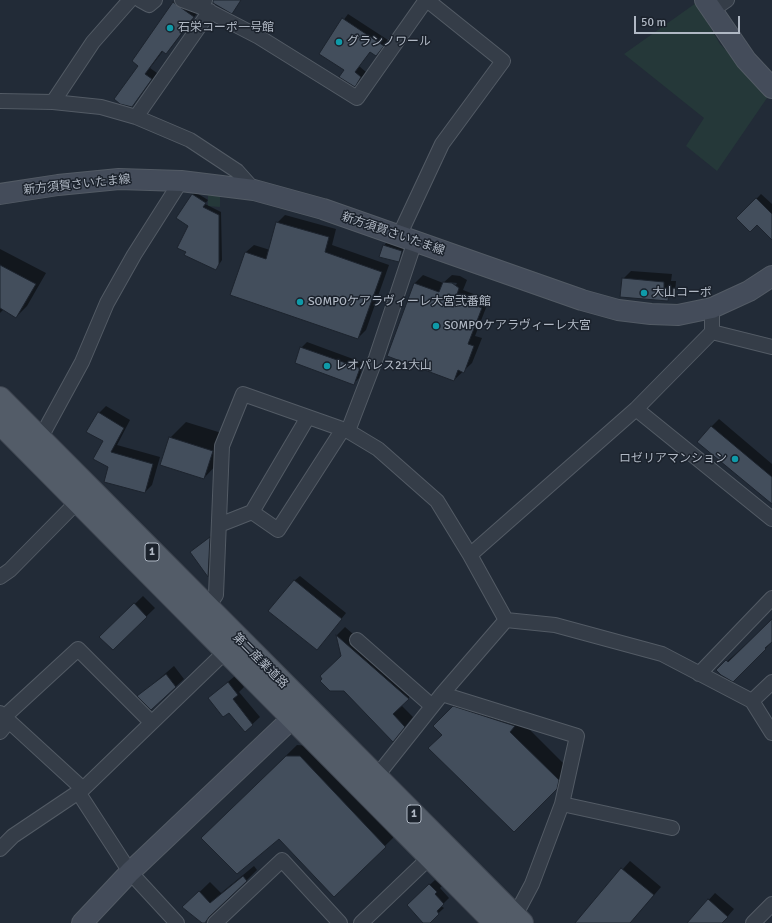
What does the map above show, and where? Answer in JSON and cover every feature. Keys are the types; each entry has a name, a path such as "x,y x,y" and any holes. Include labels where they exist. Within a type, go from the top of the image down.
{"main road":[{"path":"714,4 746,60 772,88"},
{"name":"新方須賀さいたま線","path":"0,194 58,185 119,179 181,181 254,190 323,209 582,300 618,310 678,315 712,308 749,291 772,276"},
{"name":"第二産業道路","path":"0,398 207,608 429,858 510,921"},
{"name":"第二産業道路","path":"0,422 225,652 376,777 510,921"},
{"path":"82,923 130,872 299,713"}],"street":[{"path":"53,102 93,42 130,0"},
{"path":"140,0 149,5 155,0"},
{"path":"182,0 206,6 357,98 427,0 446,6 504,62 442,144 407,239 376,358 345,430 278,530 252,512"},
{"path":"136,117 206,6"},
{"path":"0,101 53,102 101,107 136,117 190,140 237,171 254,190"},
{"path":"40,439 82,362 107,303 134,255 181,181"},
{"path":"470,556 636,409 712,332 712,308"},
{"path":"712,332 772,347"},
{"path":"207,608 216,595 222,446 243,394 345,430 378,449 437,501 506,620"},
{"path":"636,409 772,519"},
{"path":"219,525 252,512 308,417"},
{"path":"0,578 10,570 78,501"},
{"path":"699,674 772,598"},
{"path":"506,620 555,625 627,643 662,654 752,701 772,733"},
{"path":"376,777 432,706 506,620"},
{"path":"357,640 432,706"},
{"path":"152,722 78,649 3,721 80,790 130,872 177,923"},
{"path":"0,849 13,836 80,790 225,652"},
{"path":"752,701 772,682"},
{"path":"442,694 577,736 562,804 532,884 510,921"},
{"path":"562,804 672,828"},
{"path":"361,923 429,858"},
{"path":"215,923 282,860 340,923"},
{"path":"753,923 772,904"}],"shaded area":[{"path":"696,3 720,44 769,95 717,171 686,146 704,118 624,54"},
{"path":"208,195 220,196 220,207 208,206"}],"building":[{"path":"213,0 241,0 232,14 213,3"},
{"path":"173,2 194,17 166,54 162,51 145,74 152,79 132,107 120,104 114,99 138,66 132,61"},
{"path":"342,18 384,46 376,56 370,52 355,72 361,77 355,87 339,77 344,70 319,54"},
{"path":"192,194 206,203 203,207 219,215 219,264 216,270 184,255 186,252 177,248 188,226 176,218"},
{"path":"756,198 772,214 772,240 757,225 750,232 736,218"},
{"path":"276,222 329,237 325,252 382,272 358,339 230,295 245,252 266,259"},
{"path":"383,245 402,251 399,262 379,257"},
{"path":"0,265 36,284 16,318 0,308"},
{"name":"大山コーポ","path":"622,278 664,282 664,289 669,289 668,301 620,297"},
{"name":"SOMPOケアラヴィーレ大宮","path":"443,282 452,283 459,288 456,298 482,308 468,344 474,346 464,373 458,370 454,381 387,356 414,283 439,292"},
{"name":"レオパレス21大山","path":"300,347 360,368 354,385 295,363"},
{"path":"98,412 124,428 111,452 153,464 145,493 104,482 108,467 93,459 103,441 86,432"},
{"name":"ロゼリアマンション","path":"711,426 772,477 772,504 697,442"},
{"path":"169,437 213,451 204,479 160,465"},
{"path":"210,537 208,577 190,552"},
{"path":"294,580 342,619 317,650 268,611"},
{"path":"134,603 147,617 113,650 99,637"},
{"path":"772,619 772,642 733,682 721,675 716,670 726,660 728,662"},
{"path":"336,635 409,699 393,714 405,727 393,742 344,691 330,691 320,681 322,679 320,676 341,656"},
{"path":"166,674 176,687 151,710 137,696"},
{"path":"228,682 238,695 233,699 253,725 245,732 229,713 223,717 208,698"},
{"path":"453,706 515,726 510,732 559,780 557,789 514,832 428,748 442,735 433,726"},
{"path":"286,756 300,756 386,847 334,897 279,839 237,874 201,838"},
{"path":"621,868 654,895 630,923 575,923"},
{"path":"243,876 247,881 209,917 205,923 202,923 182,907 199,891 210,903"},
{"path":"429,884 437,892 435,894 444,904 437,911 439,914 430,923 423,923 407,905"},
{"path":"708,899 728,917 722,923 687,923"}],"place":[{"name":"石栄コーポ一号館","path":"170,28"},
{"name":"グランノワール","path":"339,42"},
{"name":"大山コーポ","path":"644,293"},
{"name":"SOMPOケアラヴィーレ大宮弐番館","path":"300,302"},
{"name":"SOMPOケアラヴィーレ大宮","path":"436,326"},
{"name":"レオパレス21大山","path":"327,366"},
{"name":"ロゼリアマンション","path":"735,459"}]}
